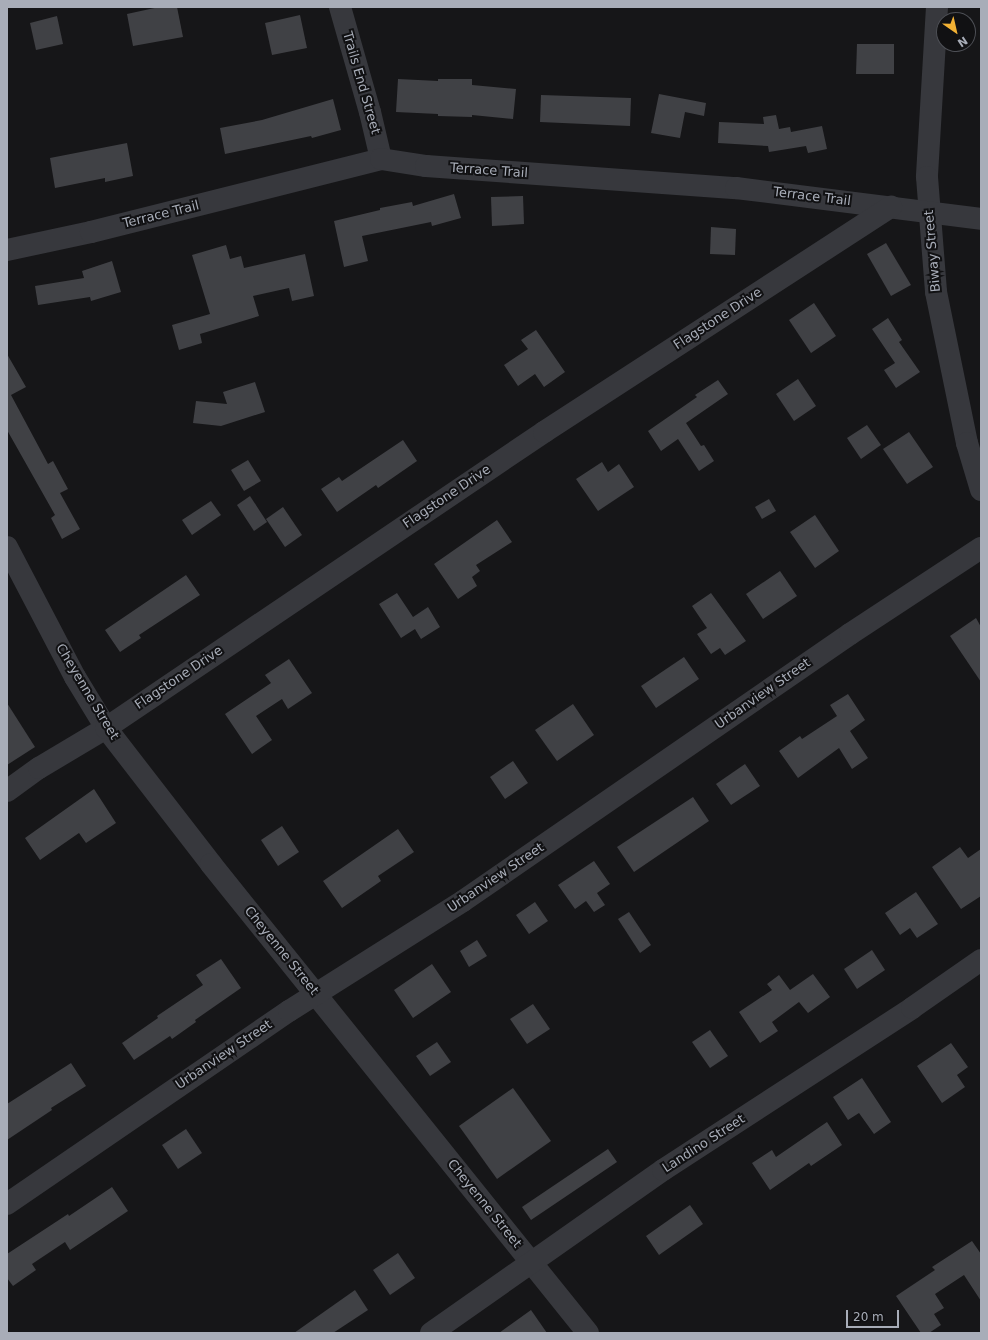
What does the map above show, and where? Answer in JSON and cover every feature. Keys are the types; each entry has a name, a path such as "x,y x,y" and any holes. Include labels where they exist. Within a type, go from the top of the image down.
{"street":[{"name":"Trails End Street","path":"340,7 370,112 381,159"},
{"name":"Biway Street","path":"937,7 927,177 936,292 967,443 981,490"},
{"name":"Terrace Trail","path":"7,250 91,232 381,159 426,166 736,188 981,218"},
{"name":"Flagstone Drive","path":"7,791 39,768 106,728 544,432 891,207"},
{"name":"Cheyenne Street","path":"7,547 74,677 106,728 211,864 588,1333"},
{"name":"Urbanview Street","path":"7,1204 316,994 464,901 850,634 981,548"},
{"name":"Landino Street","path":"431,1333 663,1170 912,1008 981,960"}],"building":[{"path":"159,7 177,7 183,37 133,46 127,14"},
{"path":"300,15 307,48 272,55 265,23"},
{"path":"57,16 63,44 36,50 30,23"},
{"path":"857,44 894,44 894,74 856,74"},
{"path":"398,79 438,81 438,79 472,79 472,85 516,89 513,119 472,115 472,117 438,116 438,114 396,112"},
{"path":"659,94 706,103 704,116 685,112 680,138 651,133"},
{"path":"541,95 631,98 630,126 540,122"},
{"path":"333,99 341,130 312,138 311,136 225,154 220,128 262,120"},
{"path":"776,115 779,129 790,127 791,132 822,126 827,149 808,153 806,146 769,152 768,146 718,143 719,122 764,124 763,117"},
{"path":"127,143 133,176 105,182 105,178 55,188 50,158"},
{"path":"454,194 461,218 432,226 431,222 362,236 368,261 344,267 334,221 380,210 380,208 412,202 413,206"},
{"path":"523,196 524,224 492,226 491,197"},
{"path":"711,227 736,229 735,255 710,254"},
{"path":"886,243 911,285 891,296 867,254"},
{"path":"226,245 230,259 241,256 244,268 305,254 314,296 292,301 289,288 253,296 259,316 200,334 202,343 179,350 172,325 210,314 192,255"},
{"path":"112,261 121,292 91,301 90,297 38,305 35,286 84,278 82,271"},
{"path":"814,303 836,336 811,353 789,320"},
{"path":"888,318 902,340 899,342 920,372 896,388 884,370 895,363 872,329"},
{"path":"536,330 565,372 544,387 535,374 518,386 504,365 528,349 521,340"},
{"path":"7,354 26,387 11,395 48,464 53,461 68,489 60,493 80,529 62,539 51,518 55,515 7,430"},
{"path":"798,379 816,406 794,421 776,394"},
{"path":"718,380 728,394 686,423 701,446 704,445 714,461 699,471 678,439 661,451 648,431 697,397 695,395"},
{"path":"255,382 265,412 221,426 193,423 196,401 227,404 223,392"},
{"path":"867,425 881,445 861,459 847,438"},
{"path":"909,432 933,467 907,484 883,449"},
{"path":"403,440 417,461 378,488 376,485 337,512 321,489 339,477 342,481"},
{"path":"248,460 261,481 244,491 231,470"},
{"path":"602,462 608,472 619,464 634,487 598,511 576,479"},
{"path":"250,496 267,522 254,531 237,505"},
{"path":"769,499 776,511 762,519 755,507"},
{"path":"211,501 221,515 192,535 182,520"},
{"path":"283,507 302,535 285,547 266,519"},
{"path":"815,515 839,551 815,568 790,532"},
{"path":"497,520 512,542 476,565 480,571 472,577 477,586 458,599 434,564"},
{"path":"780,571 797,596 763,619 746,594"},
{"path":"186,575 200,595 139,635 141,638 120,652 105,630"},
{"path":"397,593 413,617 428,607 440,627 421,639 415,629 401,638 379,604"},
{"path":"711,593 746,641 725,655 720,648 711,654 697,634 707,628 692,606"},
{"path":"976,618 981,627 981,682 950,636"},
{"path":"684,657 699,679 656,708 641,686"},
{"path":"289,659 312,693 288,709 282,699 256,716 272,740 252,754 225,714 271,683 265,675"},
{"path":"848,694 865,720 850,731 868,758 852,769 839,748 798,778 779,751 800,736 802,739 837,716 830,705"},
{"path":"7,703 35,747 7,765"},
{"path":"573,704 594,735 557,761 535,730"},
{"path":"513,761 528,783 505,799 490,777"},
{"path":"745,764 760,786 731,805 716,784"},
{"path":"94,789 116,823 86,843 79,833 40,860 25,838"},
{"path":"693,797 709,821 634,872 617,847"},
{"path":"282,826 299,852 278,866 261,840"},
{"path":"398,829 414,852 378,876 381,881 342,908 323,881"},
{"path":"960,847 968,858 981,849 981,896 961,909 932,867"},
{"path":"594,861 610,884 597,893 605,905 594,912 586,901 575,909 558,885"},
{"path":"916,892 938,924 917,938 910,928 900,935 885,913"},
{"path":"535,902 548,921 529,934 516,915"},
{"path":"629,912 651,945 640,953 618,919"},
{"path":"477,940 487,956 469,967 460,951"},
{"path":"872,950 885,970 857,989 844,969"},
{"path":"221,959 241,988 195,1020 196,1022 172,1039 170,1036 134,1060 122,1043 158,1018 157,1016 203,985 196,975"},
{"path":"432,964 451,992 413,1018 394,990"},
{"path":"813,974 830,997 808,1013 799,1002 772,1022 778,1031 760,1043 739,1012 772,990 767,984 779,975 790,990"},
{"path":"533,1004 550,1029 527,1044 510,1019"},
{"path":"710,1030 728,1056 710,1068 692,1042"},
{"path":"437,1042 451,1062 430,1076 416,1056"},
{"path":"951,1043 968,1067 957,1075 965,1087 942,1103 917,1066"},
{"path":"71,1063 86,1086 51,1108 52,1110 7,1140 7,1104"},
{"path":"862,1078 891,1122 874,1134 859,1113 848,1120 833,1097"},
{"path":"513,1088 551,1141 497,1179 459,1126"},
{"path":"827,1122 842,1145 811,1166 809,1163 770,1190 752,1163 772,1150 776,1157"},
{"path":"186,1129 202,1153 178,1169 162,1145"},
{"path":"608,1149 617,1162 531,1220 522,1207"},
{"path":"112,1187 128,1211 70,1250 65,1242 32,1264 36,1270 13,1286 7,1278 7,1254 68,1214 69,1216"},
{"path":"690,1205 703,1224 659,1255 646,1236"},
{"path":"972,1241 981,1254 981,1301 964,1275 935,1294 944,1308 934,1314 941,1325 929,1333 921,1333 896,1296 935,1270 932,1267"},
{"path":"398,1253 415,1278 390,1295 373,1270"},
{"path":"355,1290 368,1310 333,1333 294,1333"},
{"path":"531,1310 547,1333 499,1333"}]}
